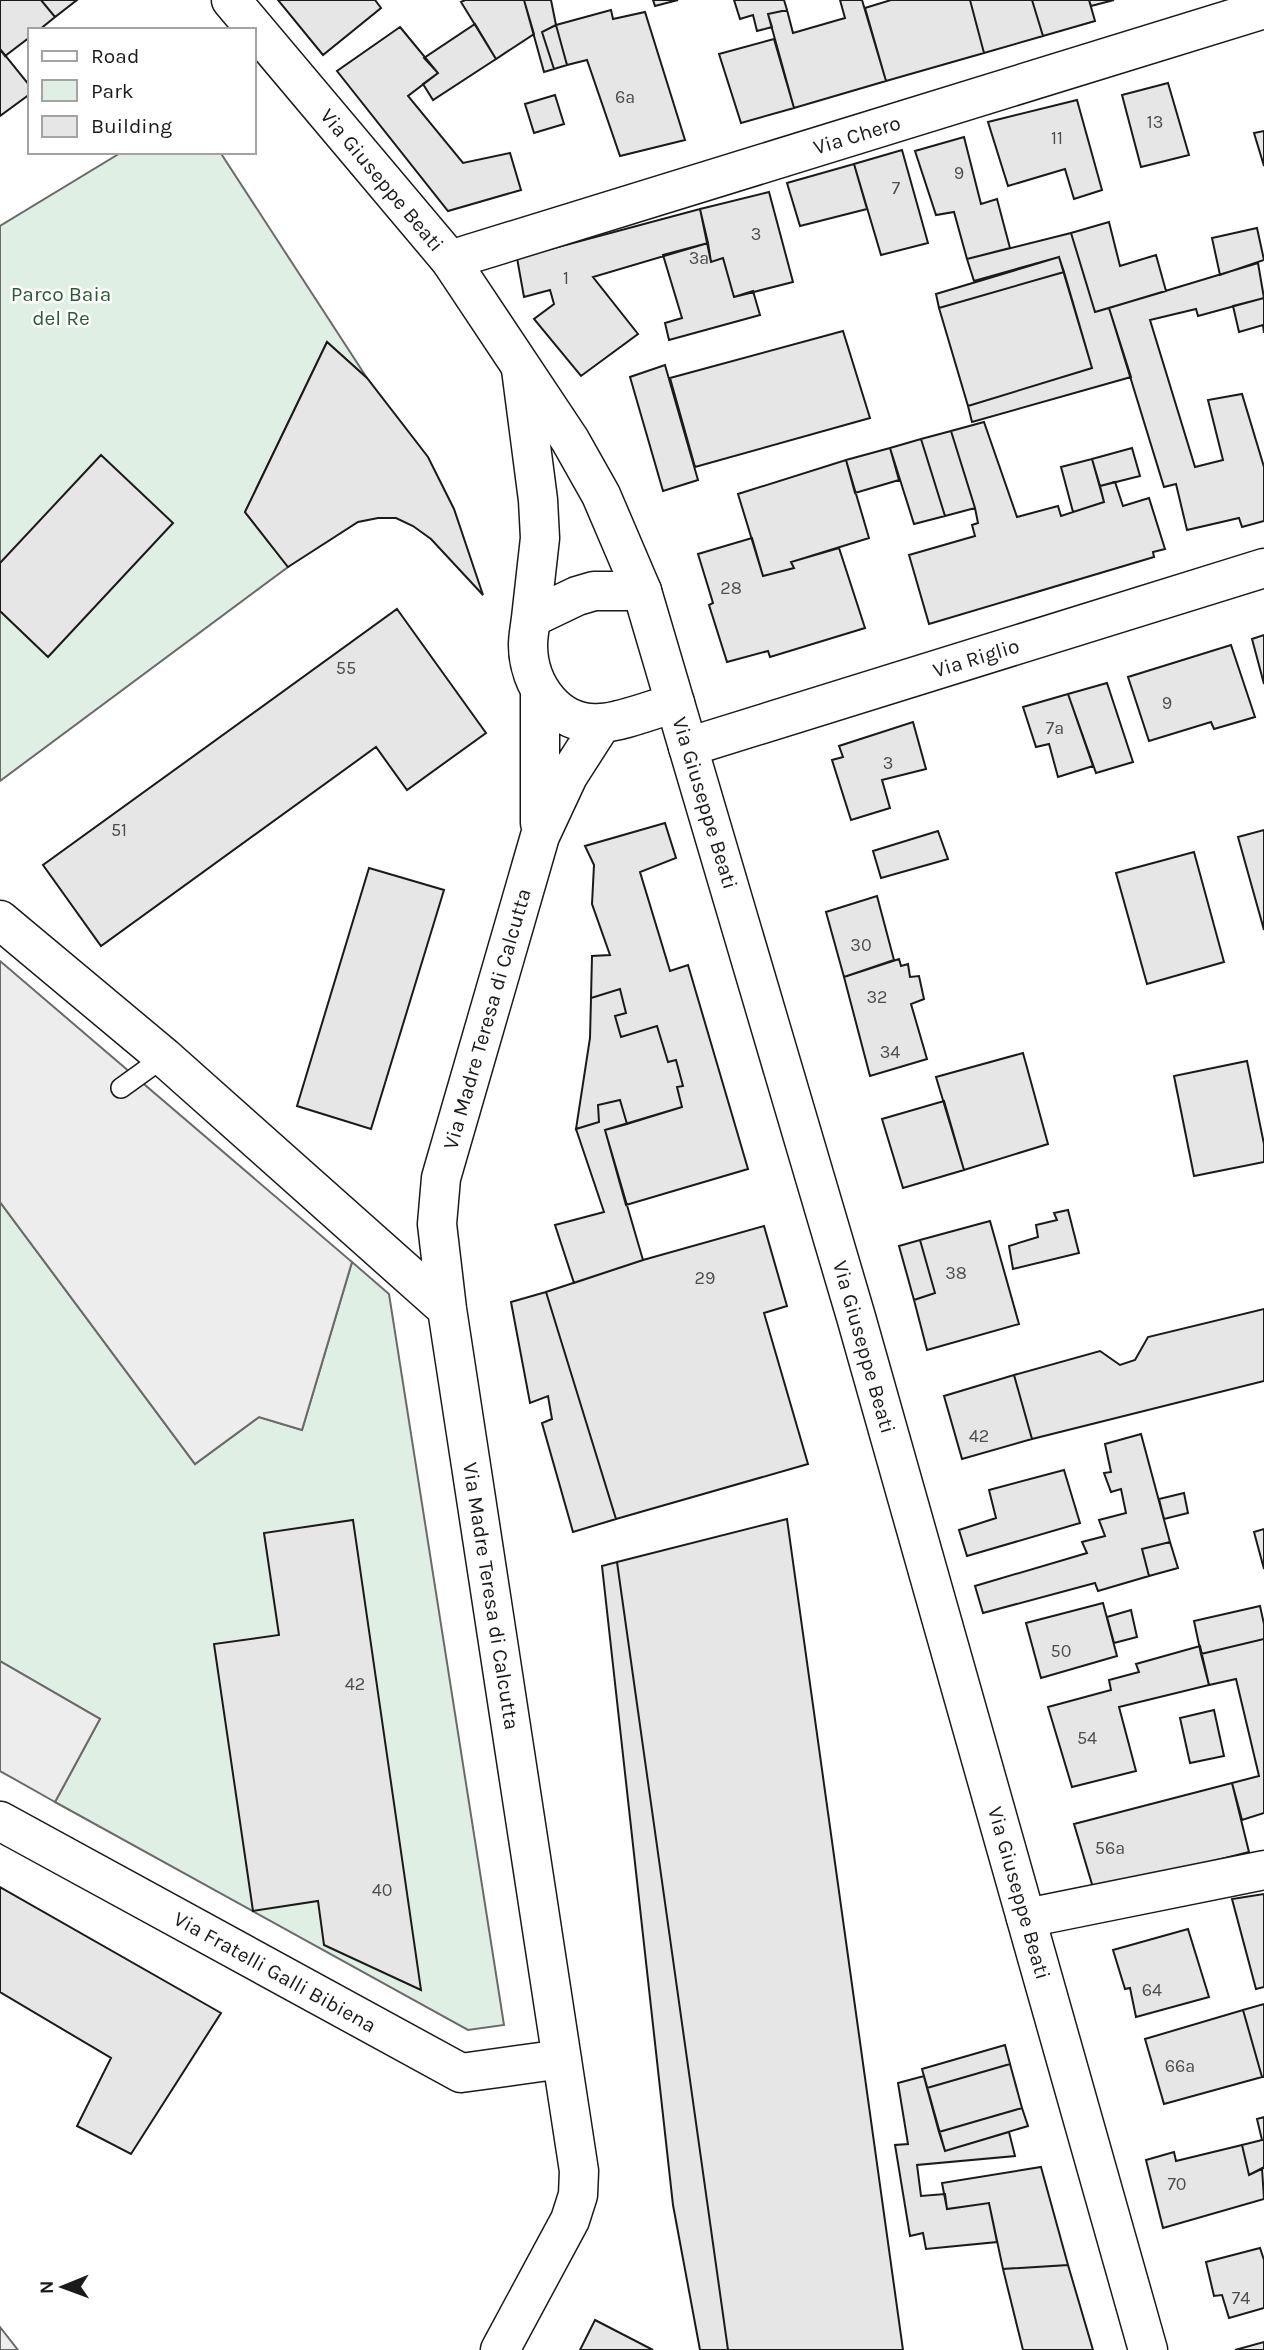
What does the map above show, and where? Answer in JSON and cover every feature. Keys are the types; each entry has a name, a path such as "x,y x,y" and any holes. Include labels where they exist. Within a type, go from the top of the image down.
{"street":[{"name":"Via Giuseppe Beati","path":"231,0 255,28"},
{"name":"Via Chero","path":"450,260 1264,9"},
{"name":"Via Giuseppe Beati","path":"256,30 450,260 570,440 600,495 642,591 860,1330 1148,2350"},
{"name":"Via Giuseppe Beati","path":"522,369 540,538 531,618"},
{"name":"Via Riglio","path":"688,747 1264,568"},
{"path":"531,618 577,596 594,591 642,591"},
{"name":"Via Madre Teresa di Calcutta","path":"531,618 528,644 530,665 540,692 540,836"},
{"path":"540,692 554,708 587,723 602,723 675,703"},
{"name":"Via Madre Teresa di Calcutta","path":"500,2350 570,2220 578,2195 579,2171 447,1309 437,1224 441,1178 540,836 568,776 602,723"},
{"path":"0,920 164,1057 447,1309"},
{"name":"Via Fratelli Galli Bibiena","path":"0,1821 461,2073 562,2059"},
{"path":"1026,1918 1264,1870"}],"lane":[{"path":"121,1088 164,1057"}],"green space":[{"name":"Parco Baia del Re","path":"119,154 221,154 367,378 327,342 245,512 288,567 0,781 0,226"},
{"path":"0,1202 195,1464 259,1417 302,1430 352,1262 389,1294 504,2025 468,2030 55,1802 100,1719 0,1661"}],"shaded area":[{"path":"0,961 352,1262 302,1430 259,1417 195,1464 0,1202"},
{"path":"0,1661 100,1719 55,1802 0,1771"},
{"path":"0,2327 18,2350 0,2350"}],"building":[{"path":"0,0 41,0 55,17 41,28 28,28 28,39 5,56 0,49"},
{"path":"41,0 77,0 55,17"},
{"path":"278,0 375,0 381,8 323,55"},
{"path":"524,0 534,34 496,59 461,2"},
{"path":"524,0 551,0 556,25 542,32 554,69 544,72"},
{"path":"653,0 678,0 655,6"},
{"path":"734,0 784,0 787,10 768,14 772,27 757,31 753,15 740,19"},
{"path":"840,0 862,0 886,81 794,108 768,14 787,10 793,33 845,18"},
{"path":"891,0 970,0 984,53 886,81 865,8"},
{"path":"970,0 1032,0 1043,36 984,53"},
{"path":"1032,0 1089,0 1095,21 1043,36"},
{"path":"1089,0 1114,0 1091,6"},
{"path":"611,10 613,19 645,12 685,140 620,156 587,60 567,65 556,25"},
{"path":"475,24 496,59 433,100 423,84 438,73 424,58"},
{"path":"556,25 567,65 554,69 542,32"},
{"path":"400,27 438,73 408,96 463,163 510,153 521,190 448,211 337,71"},
{"path":"774,39 794,108 741,123 719,54"},
{"path":"0,49 28,84 28,95 0,116"},
{"path":"1168,83 1189,155 1141,167 1122,95"},
{"path":"555,95 564,124 534,133 525,104"},
{"path":"1077,100 1102,190 1074,199 1065,169 1008,186 988,122"},
{"path":"1264,131 1264,166 1254,133"},
{"path":"964,137 981,204 997,199 1010,248 967,259 954,212 936,215 915,151"},
{"path":"902,150 928,243 881,255 854,164"},
{"path":"854,164 867,209 800,226 787,183"},
{"path":"769,192 793,282 734,297 723,258 711,262 700,209"},
{"path":"700,209 708,243 593,277 638,334 581,376 534,319 554,304 550,290 524,297 517,258"},
{"path":"1109,222 1120,266 1156,255 1166,291 1095,312 1071,233"},
{"path":"1257,228 1264,260 1220,275 1212,238"},
{"path":"1071,233 1095,312 1109,308 1131,377 972,422 968,406 1092,368 1059,257 974,281 967,259"},
{"path":"708,243 711,262 723,258 734,297 753,291 760,315 669,340 665,323 682,318 663,255"},
{"path":"1059,257 1064,272 939,308 936,294"},
{"path":"1258,263 1264,298 1198,316 1196,309 1150,320 1195,467 1223,460 1208,400 1242,394 1264,467 1264,521 1242,527 1239,518 1187,530 1176,484 1164,487 1109,308"},
{"path":"1064,272 1092,368 968,406 939,308"},
{"path":"1264,298 1264,333 1263,325 1239,332 1233,306"},
{"path":"843,331 870,418 695,467 670,378"},
{"path":"327,342 367,378 428,457 454,509 483,595 431,539 396,518 358,522 288,567 245,512"},
{"path":"665,365 698,480 663,491 630,377"},
{"path":"984,422 1017,517 1058,506 1061,516 1104,502 1100,486 1115,482 1123,506 1149,498 1165,549 1153,552 1154,557 929,624 909,555 975,536 972,525 978,523 975,508 951,431"},
{"path":"951,431 975,508 945,516 921,439"},
{"path":"921,439 945,516 914,524 890,448"},
{"path":"890,448 899,480 855,493 846,460"},
{"path":"1132,448 1140,476 1100,486 1092,459"},
{"path":"101,455 173,523 48,657 0,611 0,563"},
{"path":"1092,459 1104,502 1073,512 1061,467"},
{"path":"846,460 869,538 791,562 794,568 763,576 738,494"},
{"path":"752,538 763,576 794,568 791,562 839,548 865,628 770,657 768,651 727,662 709,605 713,603 698,554"},
{"path":"397,609 486,733 407,790 376,747 101,946 43,865"},
{"path":"1264,635 1264,684 1252,639"},
{"path":"1231,645 1255,717 1214,729 1211,722 1149,741 1128,677"},
{"path":"1107,683 1133,762 1096,773 1068,694"},
{"path":"1068,694 1093,766 1058,777 1049,744 1036,747 1023,707"},
{"path":"913,722 926,769 882,780 890,808 851,820 832,760 843,757 839,746"},
{"path":"665,823 676,858 640,872 670,971 688,965 748,1169 626,1205 605,1130 682,1107 677,1087 683,1086 676,1060 668,1062 657,1026 621,1037 615,1016 626,1013 620,989 591,998 592,956 610,955 592,904 594,865 585,846"},
{"path":"1264,830 1264,930 1238,837"},
{"path":"938,831 948,859 881,878 873,851"},
{"path":"1194,852 1224,962 1147,984 1116,873"},
{"path":"369,868 444,890 371,1129 297,1106"},
{"path":"877,896 894,960 844,977 826,912"},
{"path":"899,959 901,966 908,964 910,977 919,976 924,999 911,1004 927,1059 870,1076 844,977"},
{"path":"620,989 626,1013 615,1016 621,1037 657,1026 668,1062 676,1060 683,1086 677,1087 682,1107 627,1124 620,1100 598,1105 599,1122 576,1129 590,1038 591,998"},
{"path":"1023,1053 1048,1144 964,1170 936,1077"},
{"path":"1247,1061 1264,1144 1264,1162 1194,1176 1174,1076"},
{"path":"620,1100 627,1124 605,1130 643,1260 574,1283 555,1225 604,1212 576,1129 599,1122 598,1105"},
{"path":"944,1101 964,1170 903,1188 882,1119"},
{"path":"1068,1210 1079,1253 1013,1269 1009,1246 1038,1237 1036,1225 1057,1220 1054,1213"},
{"path":"990,1221 1019,1324 927,1350 914,1300 935,1293 920,1240"},
{"path":"764,1226 787,1306 764,1313 808,1464 616,1519 546,1292 643,1260"},
{"path":"920,1240 935,1293 914,1300 899,1246"},
{"path":"546,1292 616,1519 573,1532 542,1423 552,1419 548,1396 530,1403 511,1302"},
{"path":"1264,1309 1264,1381 1032,1439 1014,1375 1100,1351 1120,1365 1135,1360 1148,1337"},
{"path":"1014,1375 1032,1439 962,1459 944,1396"},
{"path":"1141,1434 1170,1542 1142,1549 1149,1576 1098,1591 1095,1583 983,1613 975,1586 1087,1553 1082,1542 1105,1536 1099,1520 1126,1513 1121,1489 1111,1492 1104,1473 1111,1472 1105,1444"},
{"path":"1064,1470 1080,1523 967,1556 959,1530 996,1518 989,1490"},
{"path":"1184,1493 1188,1513 1164,1519 1159,1499"},
{"path":"787,1519 903,2350 728,2350 617,1562"},
{"path":"353,1520 421,1990 324,1945 318,1901 253,1911 214,1644 279,1635 264,1533"},
{"path":"1264,1529 1264,1569 1254,1532"},
{"path":"1170,1542 1178,1568 1149,1576 1142,1549"},
{"path":"617,1562 728,2350 700,2350 673,2205 602,1566"},
{"path":"1103,1603 1117,1656 1041,1678 1026,1623"},
{"path":"1260,1606 1264,1639 1201,1654 1194,1621"},
{"path":"1131,1610 1137,1637 1114,1643 1107,1617"},
{"path":"1264,1639 1264,1813 1242,1820 1232,1783 1259,1776 1236,1679 1209,1685 1201,1654"},
{"path":"1200,1646 1209,1685 1119,1707 1136,1771 1072,1787 1048,1707 1111,1690 1109,1680 1139,1672 1136,1664"},
{"path":"1214,1710 1224,1756 1190,1763 1180,1718"},
{"path":"1232,1783 1249,1852 1094,1891 1074,1824"},
{"path":"0,1887 221,2013 131,2154 77,2126 111,2058 0,1992"},
{"path":"1264,1894 1264,1987 1256,1989 1232,1899"},
{"path":"1188,1929 1209,1997 1136,2017 1130,1988 1125,1989 1113,1950"},
{"path":"1264,2004 1264,2077 1262,2077 1243,2010"},
{"path":"1243,2010 1262,2077 1164,2104 1145,2039"},
{"path":"1005,2045 1010,2064 927,2088 922,2069"},
{"path":"1010,2064 1022,2108 939,2132 927,2088"},
{"path":"924,2076 945,2151 1009,2132 1015,2156 917,2165 921,2196 945,2194 947,2209 989,2203 997,2242 926,2249 923,2233 910,2236 895,2145 908,2144 898,2083"},
{"path":"1022,2108 1028,2126 945,2151 939,2132"},
{"path":"1264,2117 1264,2168 1249,2175 1242,2145 1262,2140 1257,2119"},
{"path":"1242,2145 1249,2175 1262,2168 1264,2199 1163,2228 1146,2160 1174,2152 1176,2161"},
{"path":"1041,2167 1068,2265 1003,2269 989,2203 947,2209 942,2183"},
{"path":"1260,2248 1264,2260 1264,2308 1229,2318 1222,2295 1214,2296 1206,2262"},
{"path":"1068,2265 1093,2350 1023,2350 1003,2269"},
{"path":"595,2320 653,2350 580,2350"},
{"path":"1264,2342 1264,2350 1235,2350"}]}
